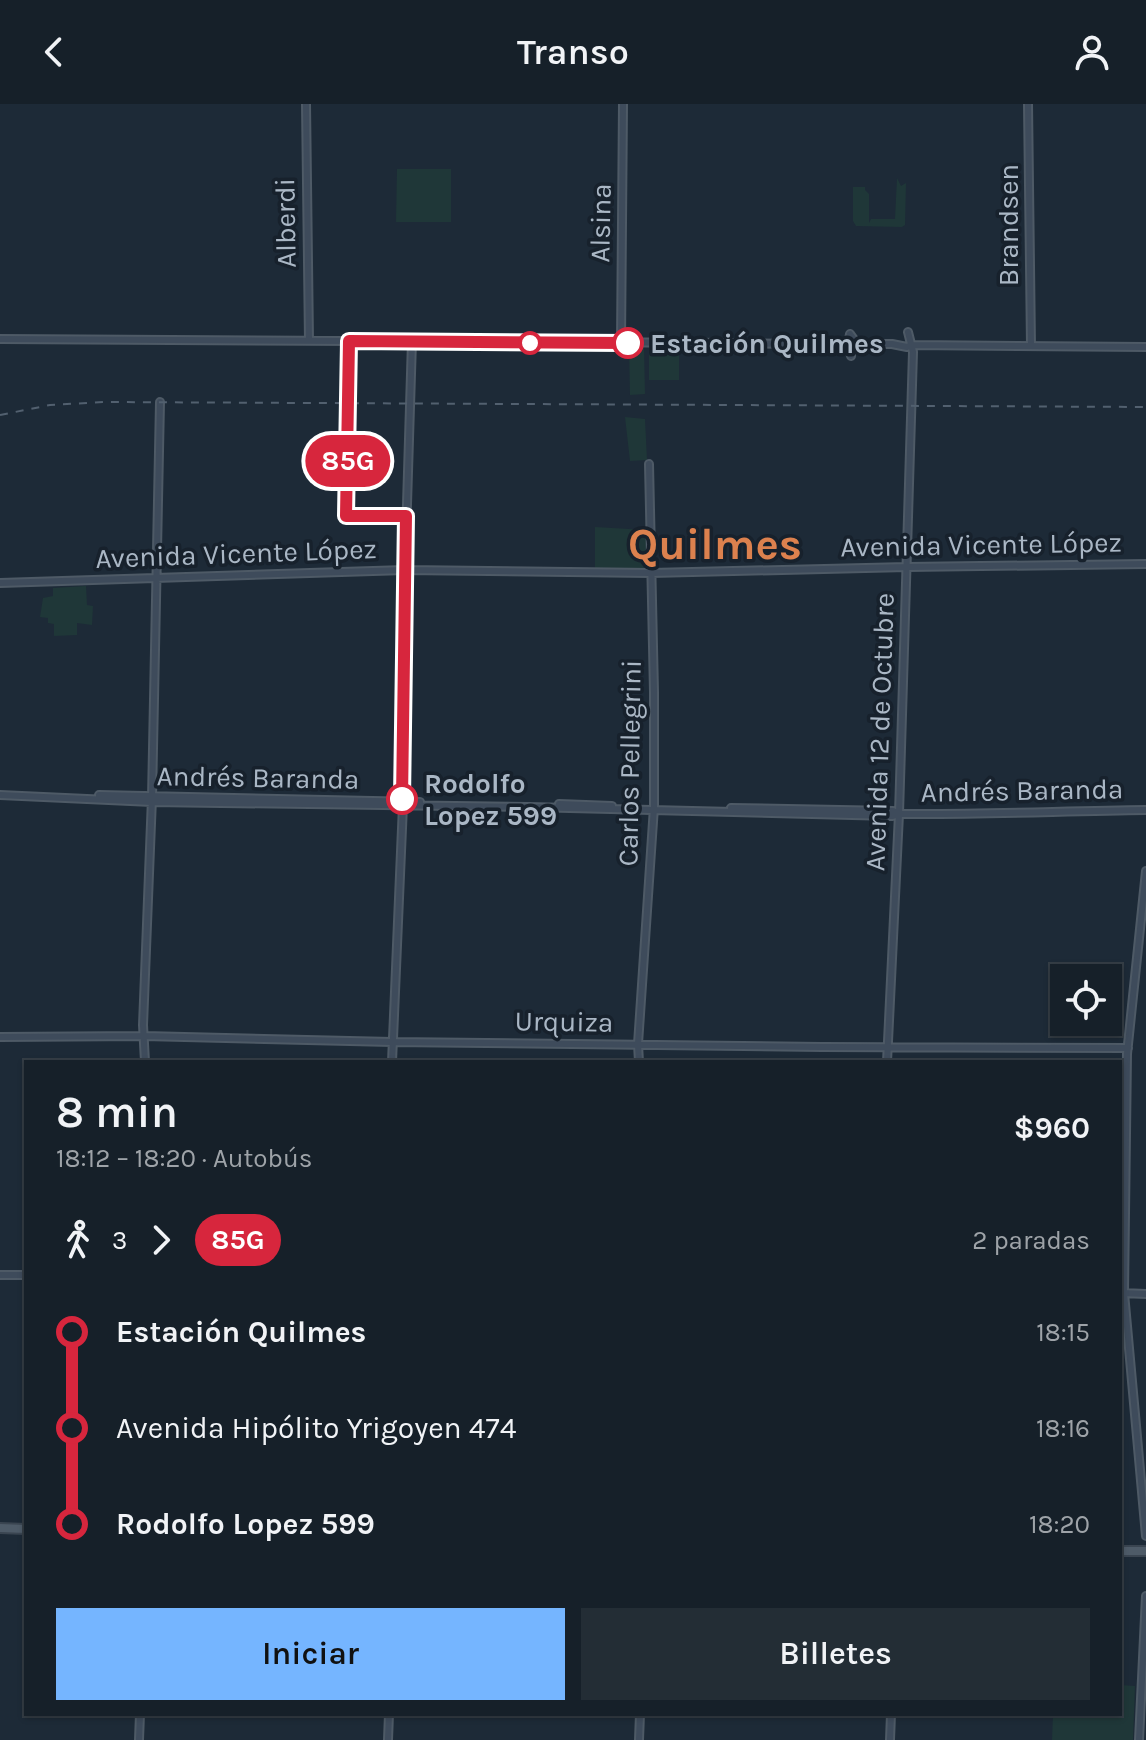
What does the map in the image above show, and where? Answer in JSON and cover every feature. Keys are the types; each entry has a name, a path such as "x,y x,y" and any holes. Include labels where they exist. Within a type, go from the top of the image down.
{"main road":[{"name":"Alberdi","path":"306,104 309,341"},
{"name":"Alsina","path":"621,343 623,104"},
{"name":"Brandsen","path":"1028,104 1031,346"},
{"name":"Avenida 12 de Octubre","path":"887,1060 899,814 912,345 908,332 903,342 892,344"},
{"path":"861,344 854,348 851,356 848,345 850,334 861,344 907,347 1146,347"},
{"path":"0,339 848,345"},
{"path":"392,1060 402,803 412,341"},
{"path":"145,1060 160,402"},
{"name":"Carlos Pellegrini","path":"639,1060 654,809 649,464"},
{"name":"Avenida Vicente López","path":"0,583 405,570 651,573 1146,564"},
{"name":"Andrés Baranda","path":"0,793 152,800 893,811 899,814 1001,815 1146,810"},
{"path":"1146,871 1128,1048 1122,1293 1146,1536"},
{"name":"Urquiza","path":"0,1037 144,1036 392,1042 1128,1048"},
{"path":"0,1275 24,1275"},
{"path":"1122,1293 1146,1294"},
{"path":"0,1531 24,1531"},
{"path":"1122,1551 1146,1551"},
{"path":"1139,1740 1146,1596"},
{"path":"139,1740 140,1716"},
{"path":"388,1740 389,1716"},
{"path":"639,1740 640,1716"},
{"path":"890,1740 891,1716"}],"green space":[{"path":"397,169 451,169 451,222 396,222"},
{"path":"897,178 901,186 906,183 905,225 856,226 853,221 853,187 865,187 869,194 869,223 871,219 895,219"},
{"path":"644,347 645,394 630,395 629,348"},
{"path":"649,347 679,347 679,380 649,380"},
{"path":"625,417 645,419 647,460 630,461"},
{"path":"595,527 646,530 647,569 595,570"},
{"path":"86,586 87,605 93,606 92,625 77,623 77,635 54,636 54,624 48,623 48,618 40,617 43,598 53,596 53,588"},
{"path":"1122,1685 1135,1686 1133,1740 1052,1740 1053,1716 1122,1716"}],"railway":[{"path":"0,415 50,405 104,402 1146,407"}],"bus line":[{"name":"85G","path":"402,799 406,516 346,516 349,341 628,343"}],"place":[{"name":"Estación Quilmes","path":"628,343"},
{"name":"Rodolfo Lopez 599","path":"402,799"}],"district":[{"name":"Quilmes","path":"715,544"}]}
